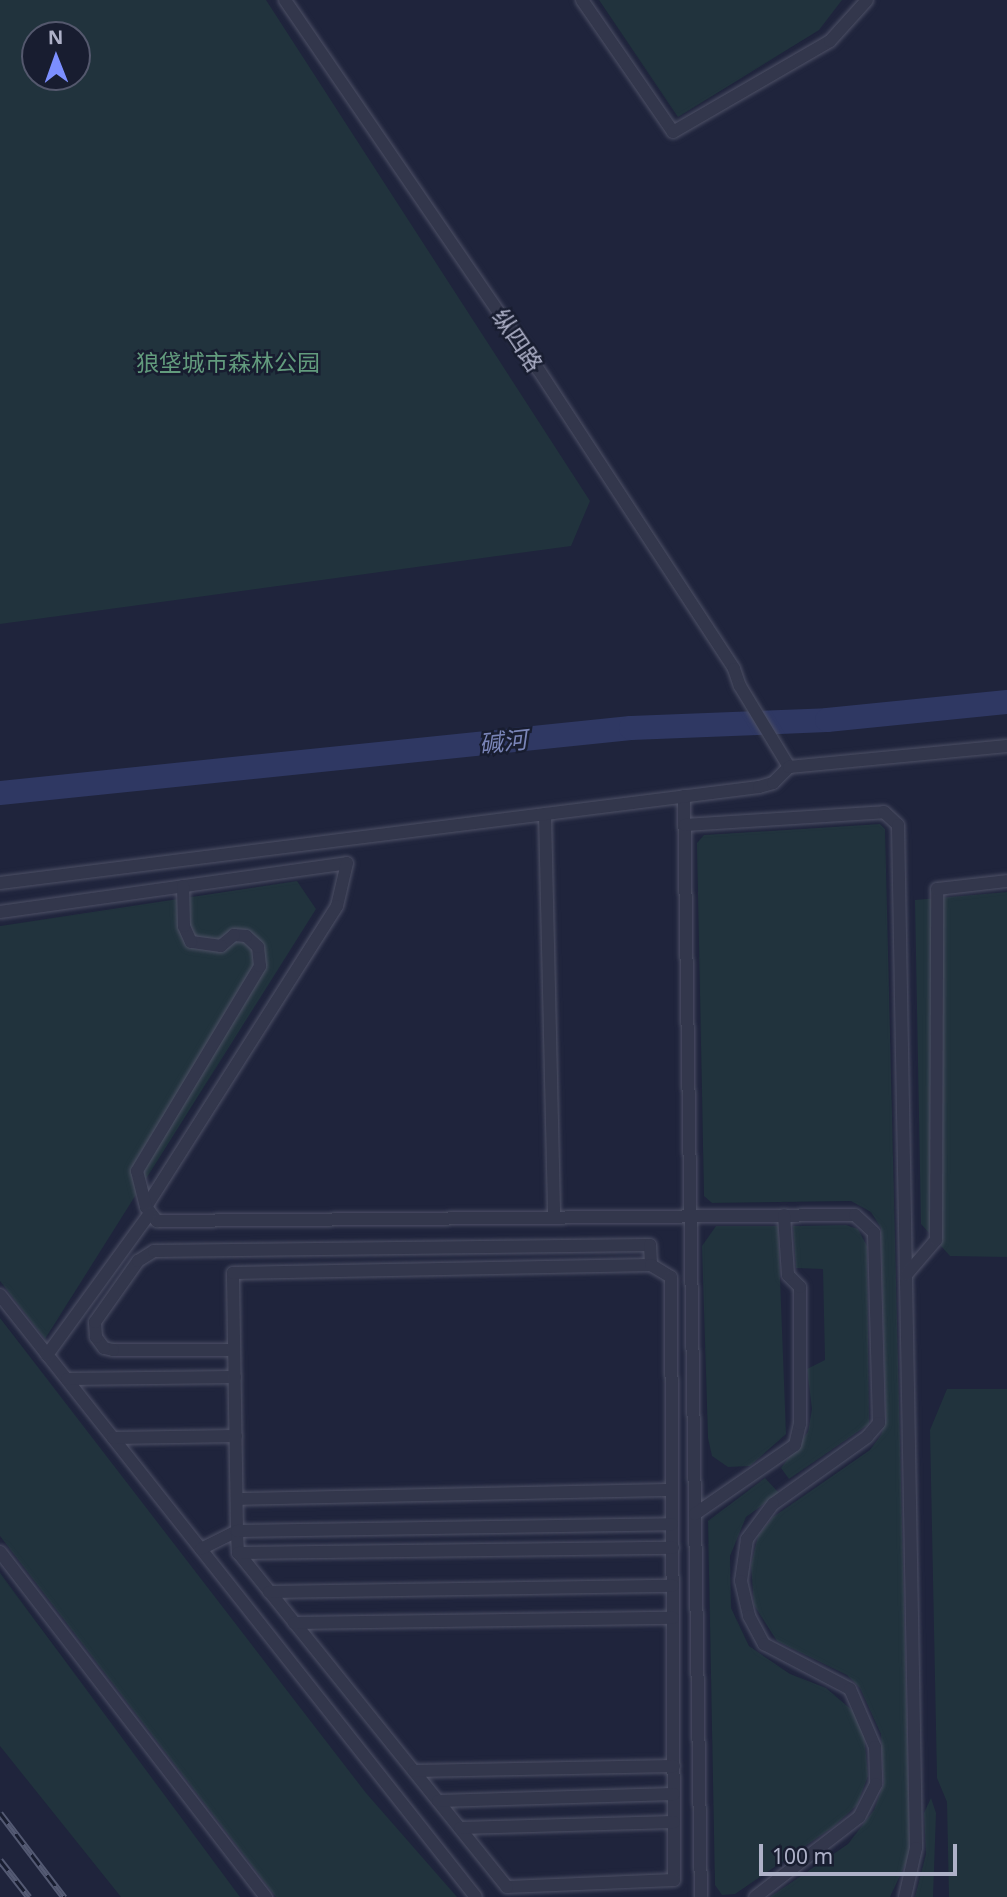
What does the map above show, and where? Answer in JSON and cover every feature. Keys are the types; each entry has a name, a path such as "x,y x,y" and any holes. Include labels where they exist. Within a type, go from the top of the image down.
{"street":[{"name":"纵四路","path":"285,0 538,369 734,668 740,686 789,767"},
{"path":"582,0 673,132 831,41 867,0"},
{"path":"0,883 759,787 773,783 789,767 1007,746"},
{"path":"684,796 701,1897"},
{"path":"685,825 884,812 898,825 916,1848 905,1897"},
{"path":"545,814 554,1216"},
{"path":"0,912 347,863 337,906 148,1210 47,1355"},
{"path":"906,1275 936,1240 937,889 1007,881"},
{"path":"183,886 184,926 191,942 221,946 234,935 246,936 258,947 260,966 137,1171 148,1210 156,1221 221,1217 855,1215 874,1233 878,1423 867,1437 774,1504 747,1539 741,1581 749,1616 764,1644 850,1689 875,1747 876,1784 859,1817 755,1897"},
{"path":"695,1514 795,1445 800,1424 800,1287 788,1275 784,1215"},
{"path":"234,1350 113,1350 104,1348 96,1337 95,1322 138,1261 154,1251 650,1245 650,1265"},
{"path":"650,1265 671,1277 674,1880 507,1887 238,1553 234,1350 233,1273 650,1265"},
{"path":"0,1294 476,1897"},
{"path":"67,1379 234,1377"},
{"path":"113,1438 236,1436"},
{"path":"237,1499 672,1490"},
{"path":"201,1549 237,1531 672,1524"},
{"path":"238,1553 673,1548"},
{"path":"0,1552 266,1897"},
{"path":"269,1592 673,1586"},
{"path":"294,1623 673,1618"},
{"path":"414,1771 674,1766"},
{"path":"438,1801 674,1794"},
{"path":"460,1828 674,1822"}],"green space":[{"name":"狼垡城市森林公园","path":"0,0 266,0 590,501 571,546 0,624"},
{"path":"599,0 842,0 819,30 678,117"},
{"path":"880,824 885,829 910,1854 890,1897 770,1897 848,1844 874,1810 884,1783 881,1734 860,1688 847,1675 777,1641 754,1605 751,1565 758,1536 773,1517 870,1450 881,1435 886,1420 881,1228 871,1212 851,1201 712,1203 704,1196 697,843 704,835"},
{"path":"297,881 316,909 45,1339 0,1281 0,926"},
{"path":"1007,892 1007,1257 950,1256 921,1224 915,900"},
{"path":"846,1225 858,1229 867,1246 869,1424 789,1479 781,1468 808,1432 812,1409 807,1369 825,1360 823,1269 796,1268 793,1226"},
{"path":"716,1226 778,1226 786,1434 750,1466 728,1467 712,1456 708,1438 702,1246"},
{"path":"0,1318 366,1793 457,1897 276,1897 0,1536"},
{"path":"947,1389 1007,1389 1007,1897 949,1897 947,1802 937,1778 930,1430"},
{"path":"765,1478 779,1493 746,1517 730,1556 731,1608 749,1646 790,1674 826,1688 853,1711 864,1734 868,1776 857,1805 833,1827 735,1894 722,1895 715,1885 708,1521"},
{"path":"0,1573 240,1897 121,1897 0,1746"},
{"path":"931,1798 936,1813 933,1897 915,1897 926,1854 924,1813"}],"waterway":[{"name":"碱河","path":"0,793 631,728 827,720 1007,702"}],"railway":[{"path":"0,1813 64,1897"},
{"path":"0,1860 29,1897"}]}
